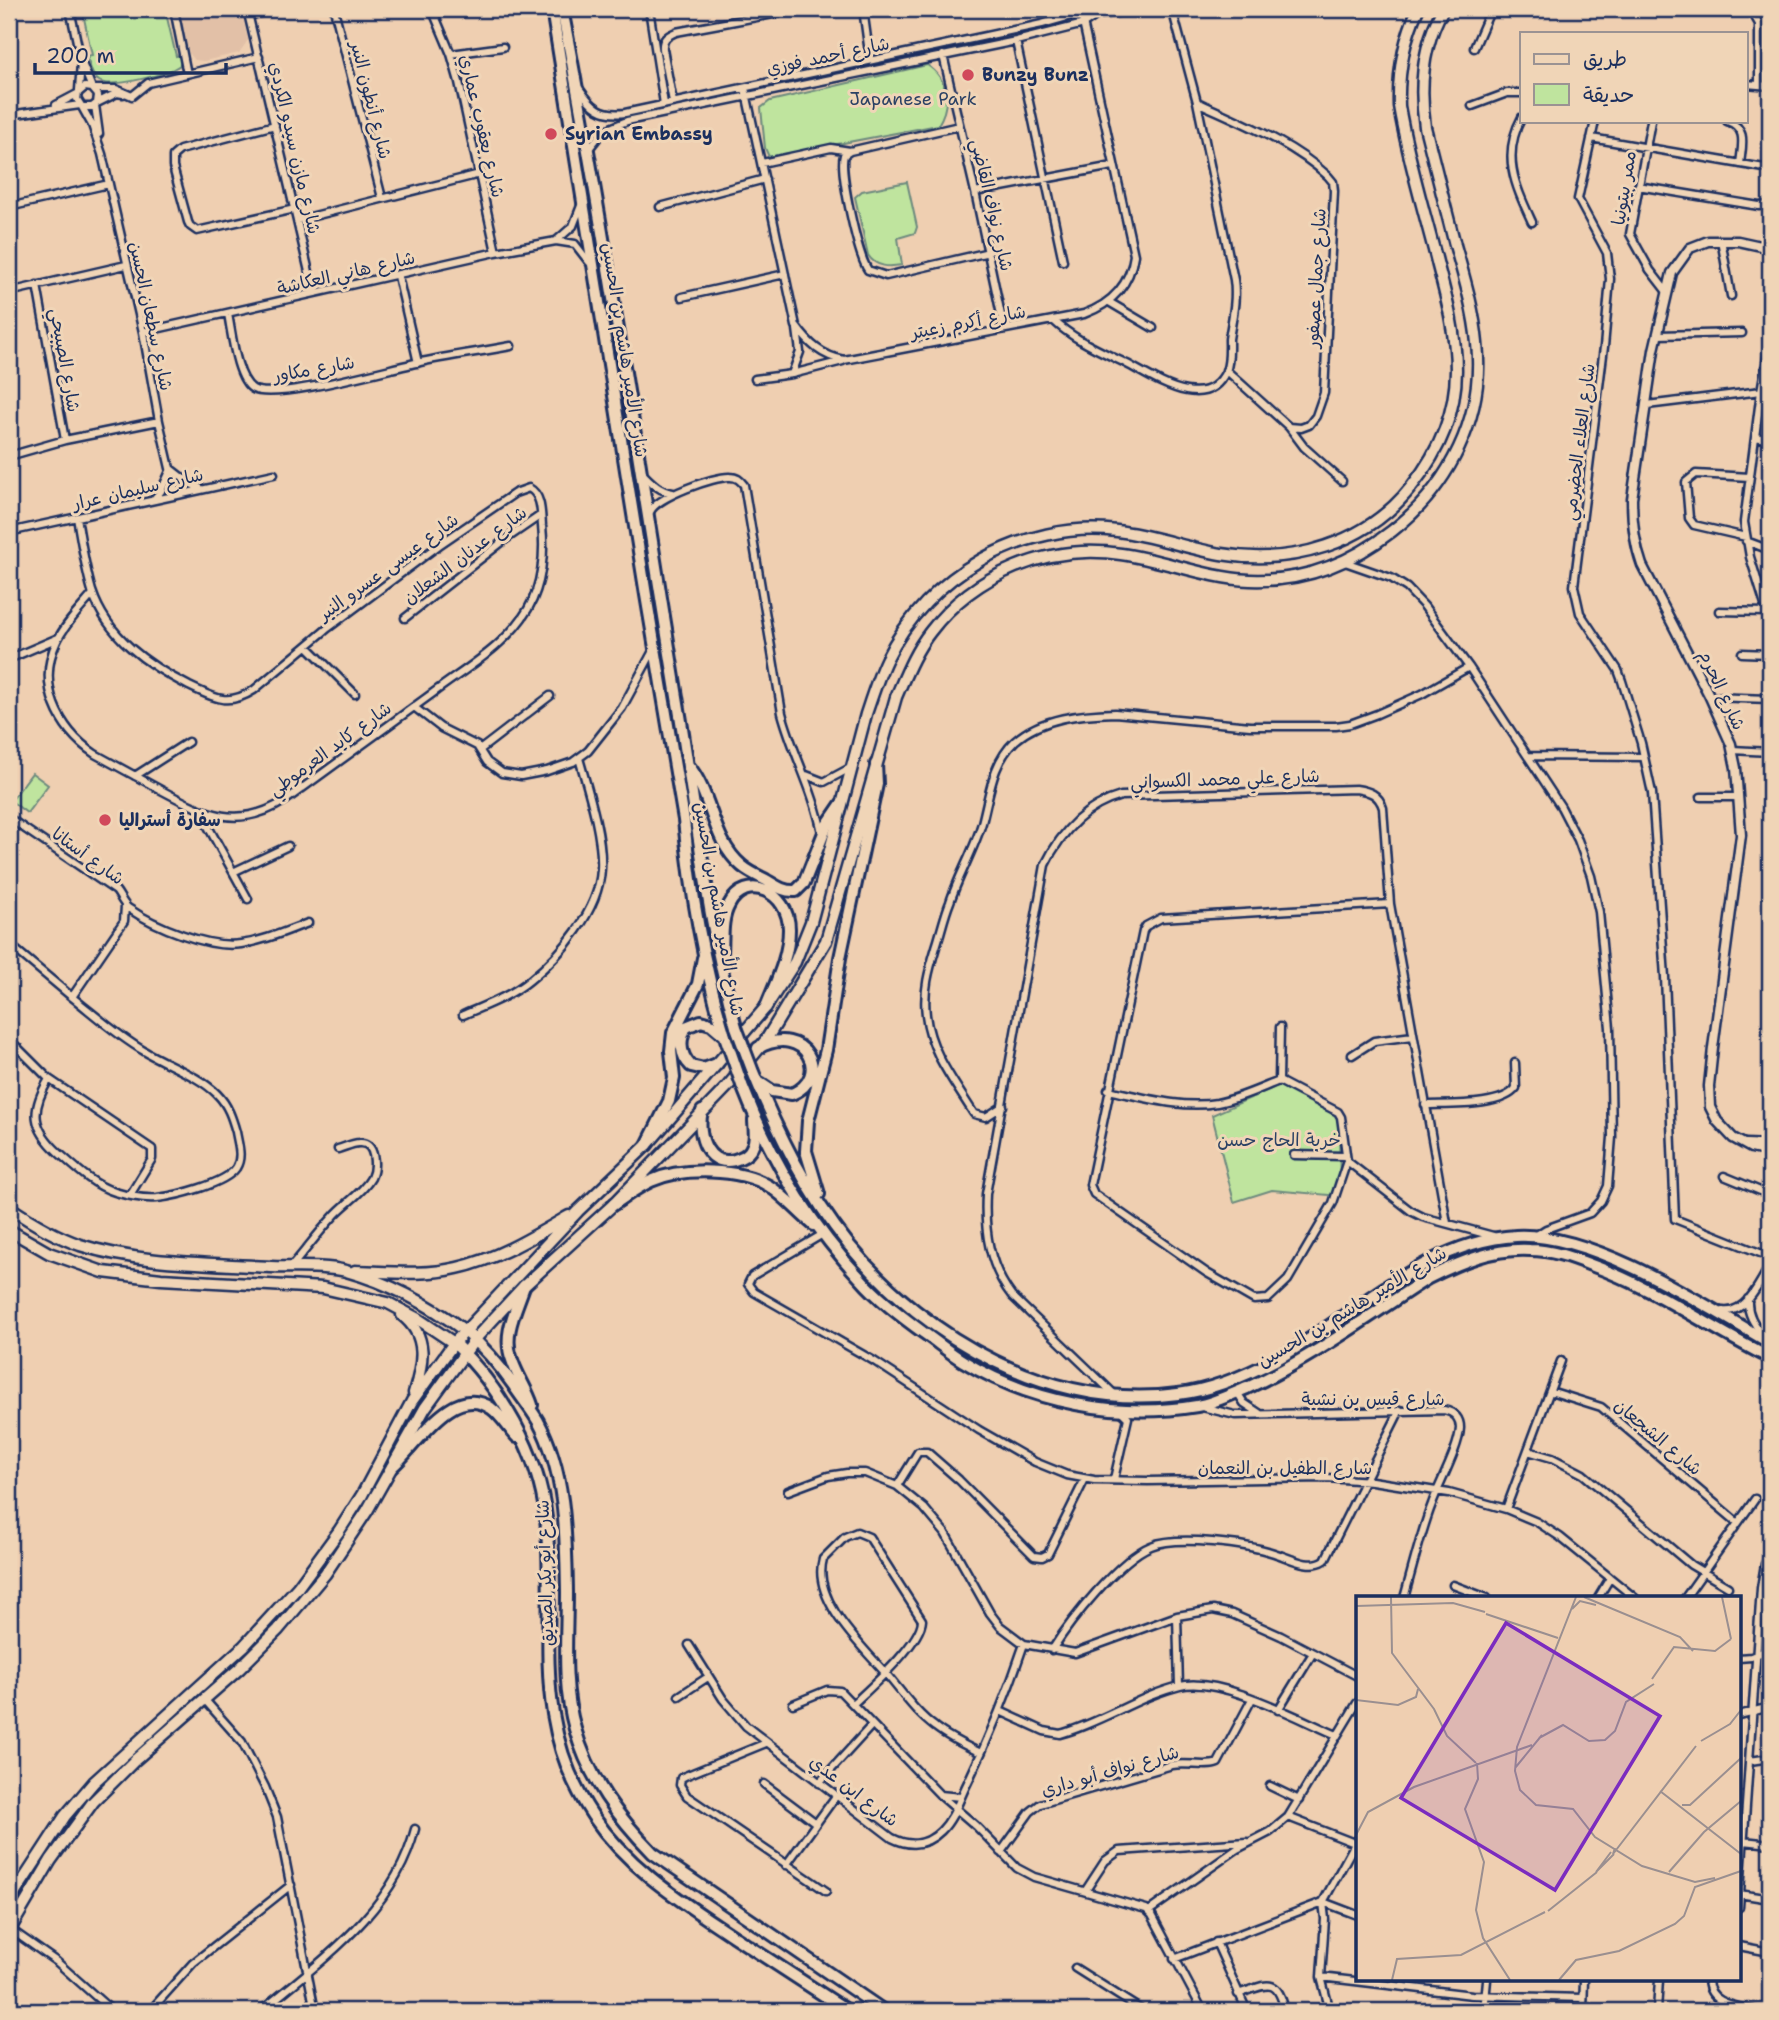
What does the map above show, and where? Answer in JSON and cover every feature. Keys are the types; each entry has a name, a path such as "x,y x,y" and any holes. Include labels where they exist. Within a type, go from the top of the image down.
{"highway":[{"name":"شارع الأمير هاشم بن الحسين","path":"558,9 556,26 655,647 705,952 725,1037 753,1114 774,1155 823,1234 871,1289 902,1317 963,1361 997,1379 1036,1394 1124,1414 1199,1406 1237,1392 1283,1372 1428,1278 1485,1255 1509,1251 1556,1252 1621,1276 1770,1359"},
{"name":"شارع الأمير هاشم بن الحسين","path":"558,9 576,83 641,472 702,868 721,967 736,1027 754,1076 789,1153 846,1242 884,1284 912,1308 959,1341 1022,1373 1065,1387 1131,1397 1180,1394 1216,1385 1247,1373 1278,1359 1424,1264 1462,1248 1497,1238 1535,1236 1601,1253 1668,1285 1769,1342"},
{"path":"687,764 704,788 718,829 730,853 744,868 775,886 791,891 801,888 823,835 842,803"},
{"path":"828,1216 808,1161 807,1132 877,784 876,764"},
{"path":"721,967 725,916 732,900 741,893 757,889 772,893 786,911 789,927 786,955 766,1007"},
{"path":"646,1145 673,1089 673,1033 698,984 705,952"},
{"path":"717,1064 704,1069 691,1066 682,1053 682,1038 686,1027 701,1021 711,1024 725,1037"},
{"path":"754,1076 772,1091 792,1094 808,1082 812,1068 807,1054 795,1043 772,1041 758,1048"},
{"path":"702,1111 699,1131 706,1148 718,1158 729,1160 743,1157 753,1146 753,1114"},
{"path":"614,1204 652,1181 666,1176 694,1172 732,1174 755,1179 770,1186 823,1234"},
{"path":"524,1286 510,1324 508,1344 511,1359 538,1421"},
{"name":"شارع أبو بكر الصديق","path":"465,1331 504,1372 538,1421 555,1467 564,1514 566,1669 570,1705 581,1749 598,1785 624,1822 662,1860 884,2011"},
{"name":"شارع أبو بكر الصديق","path":"454,1343 498,1395 525,1446 540,1484 546,1517 548,1669 552,1717 560,1748 579,1793 607,1836 639,1870 848,2011"},
{"path":"392,1467 438,1419 451,1408 466,1401 478,1402 491,1408 525,1446"}],"main road":[{"path":"9,1902 52,1835 94,1782 244,1646 298,1587 356,1504 412,1401 454,1343 578,1211 646,1145 766,1007 792,969 806,934 876,684 898,640 933,594 999,549 1038,537 1096,530 1119,531 1246,557 1303,553 1337,543 1372,522 1407,492 1426,468 1436,452 1447,422 1457,369 1452,320 1399,106 1399,74 1404,48 1418,9"},
{"path":"9,1930 51,1860 88,1808 123,1771 278,1630 325,1574 353,1535 425,1408 475,1339 524,1286 614,1204 727,1087 758,1048 794,997 826,941 896,697 922,644 943,616 969,593 1011,569 1055,555 1099,552 1149,559 1215,576 1264,580 1327,569 1369,549 1408,519 1437,485 1460,445 1475,403 1479,360 1474,323 1425,127 1422,101 1424,61 1433,30 1443,9"},
{"name":"شارع أبو بكر الصديق","path":"9,1207 51,1233 111,1253 176,1261 344,1271 380,1283 426,1304 465,1331"},
{"path":"344,1271 401,1273 458,1268 516,1246 578,1211"},
{"name":"شارع أبو بكر الصديق","path":"9,1230 49,1253 103,1272 161,1279 323,1288 388,1303 454,1343"},
{"path":"388,1303 407,1319 417,1331 422,1343 421,1371 412,1401"}],"street":[{"path":"70,9 81,61 98,96 96,104"},
{"path":"174,9 187,74"},
{"path":"248,12 274,9"},
{"name":"شارع أنطون النبر","path":"334,9 382,198"},
{"name":"شارع يعقوب عماري","path":"432,9 451,54 496,252"},
{"path":"649,9 664,104"},
{"path":"673,102 663,50 666,37 676,32 800,9"},
{"path":"863,9 870,60"},
{"name":"شارع أحمد فوزي","path":"576,83 594,108 609,114 625,113 941,46 1080,11 1097,15 1150,9"},
{"path":"1053,320 1075,338 1185,392 1209,388 1226,370 1235,290 1197,102 1178,27 1168,9"},
{"path":"1474,48 1491,9"},
{"path":"1745,9 1754,15 1759,24 1759,85"},
{"path":"1080,11 1134,255 1126,280 1109,302 1153,328"},
{"name":"شارع مازن سيدو الكردي","path":"248,12 314,293"},
{"name":"شارع أحمد فوزي","path":"587,150 603,131 627,121 1016,41 1084,24 1097,15"},
{"path":"1016,41 1063,261"},
{"name":"شارع نواف القاضي","path":"941,46 1004,329"},
{"path":"451,54 503,47"},
{"path":"132,96 148,83 259,57"},
{"path":"81,61 77,99 81,106"},
{"path":"1748,84 1770,86"},
{"path":"51,107 85,87 116,89 132,96"},
{"path":"745,88 796,326 800,352 792,374"},
{"path":"9,115 51,107 89,108 117,93 132,96"},
{"path":"1472,106 1502,94 1520,93"},
{"name":"شارع جمال عصفور","path":"1197,102 1267,134 1322,170 1332,182 1334,205 1324,393 1316,416 1308,425 1301,428 1289,427"},
{"name":"شارع سطعان الحسن","path":"96,104 99,143 143,332 176,494"},
{"name":"شارع سطعان الحسن","path":"81,106 99,143"},
{"path":"625,113 627,121"},
{"path":"1520,121 1514,134 1510,157 1522,200 1532,222"},
{"name":"شارع العلاء الحضرمي","path":"1595,122 1578,199 1607,253 1610,279 1574,586 1580,613 1618,670 1641,743 1652,793 1665,977 1675,1219 1770,1257"},
{"name":"ممر بيتونيا","path":"1651,122 1630,234 1650,270 1667,292"},
{"path":"1729,122 1738,126 1742,133 1740,164"},
{"path":"275,125 180,150 173,156 173,167 188,222 197,231 295,209"},
{"path":"959,126 850,151 844,155 842,169 859,251 868,270 886,276 989,252"},
{"path":"1591,138 1770,169"},
{"path":"762,163 831,148 850,151"},
{"path":"975,192 1113,166"},
{"path":"298,220 480,174"},
{"path":"660,207 765,179"},
{"path":"9,207 109,184"},
{"path":"1638,186 1759,206 1770,205"},
{"path":"556,241 576,221 584,196"},
{"path":"1686,253 1696,245 1714,240 1770,248"},
{"path":"556,241 568,242 580,248 596,273"},
{"name":"شارع هاني العكاشة","path":"143,332 496,252 556,241"},
{"path":"1686,253 1700,247 1722,246 1770,254"},
{"path":"1722,246 1731,296"},
{"name":"شارع الحرم","path":"1686,253 1672,273 1658,335 1632,499 1635,547 1710,697 1732,750 1741,835 1718,1007 1709,1101 1712,1113 1724,1130 1743,1144 1770,1152"},
{"path":"9,292 126,265"},
{"path":"682,296 785,274"},
{"path":"398,276 418,363"},
{"name":"شارع الصبيحي","path":"37,285 65,440"},
{"name":"شارع أكرم زعيتر","path":"755,379 792,374 844,360 1084,314 1109,302"},
{"name":"شارع مكاور","path":"228,314 241,373 255,390 285,390 510,346"},
{"path":"796,326 815,348 844,360"},
{"path":"1658,335 1742,333"},
{"path":"1770,341 1744,522 1746,539 1770,621"},
{"path":"1226,370 1289,427 1304,447 1342,481"},
{"path":"1647,405 1761,391"},
{"path":"9,456 65,440 159,421"},
{"path":"1756,438 1770,440"},
{"path":"152,500 161,491 171,469 202,489"},
{"path":"641,472 654,486 675,494"},
{"name":"شارع سليمان عرار","path":"9,532 274,474"},
{"path":"1750,477 1696,474 1686,482 1689,518 1694,525 1746,539 1770,550"},
{"path":"648,517 651,507 675,494 729,477 739,479 744,485 778,696 789,737 815,802 823,835"},
{"name":"شارع عيسى عسرو النبر","path":"93,594 122,640 157,670 217,699 228,700 244,696 439,545 520,490 528,488 536,492 541,515"},
{"name":"شارع عدنان الشعلان","path":"405,618 541,515"},
{"name":"شارع كايد العرموطي","path":"93,594 58,638 52,655 50,687 58,716 80,743 199,810 223,817 250,816 286,800 503,640 528,609 538,586 543,552 541,515"},
{"path":"76,517 93,594"},
{"path":"1345,562 1382,574 1407,588 1424,606 1469,667 1570,823 1591,876 1598,912 1610,1028 1610,1158 1604,1196 1598,1206 1585,1215 1546,1229 1535,1236"},
{"path":"1720,611 1767,611"},
{"path":"9,659 58,638"},
{"path":"307,646 355,694"},
{"path":"414,707 441,728 481,749 492,767 502,773 515,776 560,767 579,758 622,708 655,647"},
{"path":"1742,653 1770,654"},
{"path":"1003,1105 986,1117 974,1114 934,1048 928,1031 925,996 927,977 950,902 981,823 992,779 1000,759 1016,740 1026,732 1052,721 1095,713 1277,727 1350,724 1422,694 1469,667"},
{"path":"643,673 651,668 656,670 660,677"},
{"path":"481,749 550,696"},
{"path":"1710,697 1770,699"},
{"path":"135,776 188,742"},
{"path":"1732,750 1770,752"},
{"path":"1528,756 1644,757"},
{"path":"463,1015 500,999 529,981 562,948 589,909 599,882 601,867 595,821 579,758"},
{"path":"804,774 824,782 852,767"},
{"name":"شارع علي محمد الكسواني","path":"1115,1395 1012,1296 1001,1282 988,1244 985,1205 1045,865 1052,850 1068,829 1103,801 1121,796 1356,789 1369,791 1378,797 1383,808 1390,904 1447,1223"},
{"path":"1700,797 1738,797"},
{"path":"199,810 248,899"},
{"name":"شارع أستانا","path":"9,818 116,891 125,906 178,933 218,944 240,944 275,936 308,923"},
{"path":"233,873 288,846"},
{"path":"1108,1090 1175,1104 1200,1104 1237,1097 1279,1081 1338,1112 1346,1158 1333,1203 1288,1280 1268,1299 1254,1300 1207,1273 1092,1192 1090,1185 1108,1090 1143,931 1151,922 1161,918 1390,904"},
{"path":"72,997 124,921 125,906"},
{"path":"9,944 133,1045 212,1090 227,1107 232,1119 240,1152 238,1164 230,1174 196,1189 167,1196 146,1198 115,1192 91,1180 44,1138 39,1130 36,1111 41,1093 49,1079"},
{"path":"1279,1081 1280,1027"},
{"path":"1352,1055 1374,1041 1413,1036"},
{"path":"9,1039 49,1079 152,1149 152,1159 130,1195"},
{"path":"1425,1105 1495,1101 1506,1097 1516,1087 1515,1063"},
{"path":"291,1267 334,1215 363,1189 373,1174 374,1157 367,1144 359,1143 338,1149"},
{"path":"1743,1144 1770,1145"},
{"path":"1294,1156 1346,1158 1411,1211 1423,1217 1497,1238"},
{"path":"1724,1176 1770,1195"},
{"path":"1462,1248 1475,1237 1472,1230"},
{"name":"شارع الطفيل بن النعمان","path":"823,1234 752,1276 748,1284 754,1292 874,1361 979,1430 1035,1462 1085,1479 1184,1481 1326,1478 1365,1480 1437,1492 1506,1510 1550,1530 1632,1596"},
{"path":"1712,1309 1732,1312 1748,1299 1770,1265"},
{"path":"1748,1299 1751,1317 1769,1342"},
{"path":"1506,1510 1561,1361"},
{"path":"1090,1391 1099,1379"},
{"name":"شارع الشجعان","path":"1550,1391 1601,1407 1738,1523"},
{"path":"1237,1392 1248,1407 1264,1415"},
{"name":"شارع قيس بن نشبة","path":"1199,1406 1235,1415 1452,1411 1459,1420 1460,1428 1422,1534 1405,1596"},
{"path":"1114,1479 1126,1427 1131,1419 1152,1409"},
{"path":"1052,1650 1069,1625 1122,1567 1152,1546 1187,1541 1236,1545 1268,1551 1308,1564 1320,1563 1330,1553 1400,1410"},
{"path":"1124,1414 1126,1427"},
{"path":"1528,1451 1552,1458 1583,1474 1691,1565 1728,1587"},
{"path":"897,1486 918,1452 927,1452 959,1479 1038,1557 1048,1554 1085,1479"},
{"path":"788,1491 828,1476 847,1473 865,1474 897,1486 924,1508 945,1533 989,1613 1000,1626 1024,1644 1074,1653 1177,1616 1206,1610 1231,1614 1281,1636 1356,1675"},
{"path":"1686,1596 1755,1499"},
{"path":"853,1704 885,1673 918,1636 922,1620 869,1537 862,1533 851,1533 823,1559 821,1577 838,1616 885,1673 924,1719 981,1754"},
{"path":"1770,1552 1763,1574 1740,1894 1770,1899"},
{"path":"1599,1596 1610,1578"},
{"path":"1453,1585 1482,1596"},
{"path":"1177,1616 1180,1686"},
{"path":"955,1810 1000,1711 1024,1644"},
{"name":"شارع ابن عدي","path":"689,1646 739,1718 766,1743 892,1838 914,1845 939,1833 955,1810"},
{"path":"1740,1658 1770,1648"},
{"path":"1278,1710 1313,1653"},
{"path":"679,1696 708,1677"},
{"path":"1000,1711 1044,1731 1060,1734 1180,1686 1205,1685 1225,1688 1337,1735"},
{"path":"793,1704 833,1689 839,1691 940,1796 976,1826 1024,1873 1149,1911 1203,2011"},
{"path":"204,1699 242,1742 277,1816 315,2011"},
{"name":"شارع نواف أبو داري","path":"1001,1852 1030,1812 1041,1804 1172,1765 1193,1763 1213,1766 1218,1763 1252,1699"},
{"path":"1149,1911 1288,1818 1356,1705"},
{"path":"1740,1715 1770,1707"},
{"path":"819,1783 872,1725"},
{"path":"766,1743 685,1776 681,1778 680,1785 687,1796 826,1891"},
{"path":"1750,1762 1770,1758"},
{"path":"764,1784 816,1823"},
{"path":"1270,1786 1299,1800"},
{"path":"786,1865 836,1796"},
{"path":"940,1796 961,1797"},
{"path":"1288,1818 1356,1843"},
{"path":"261,2011 361,1923 383,1899 400,1871 415,1829"},
{"path":"1744,1841 1770,1844"},
{"path":"1086,1890 1105,1861 1119,1852 1249,1842"},
{"path":"1330,2011 1321,1977 1325,1919 1323,1902 1356,1845"},
{"path":"150,2011 193,1963 290,1885"},
{"path":"1174,1959 1323,1902 1356,1915"},
{"path":"9,1930 57,1962 112,2011"},
{"path":"1216,1942 1247,2011"},
{"path":"1740,1946 1770,1952"},
{"path":"1075,1968 1140,2010"},
{"path":"1321,1977 1356,1982"},
{"path":"1358,1982 1486,1995 1583,1998"},
{"path":"1409,1989 1410,1982"},
{"path":"1484,2011 1487,1982"},
{"path":"1583,2011 1584,1982"},
{"path":"1657,2011 1659,1982"},
{"path":"1708,1982 1713,1996 1758,2011"},
{"path":"1238,1994 1264,1986 1275,1987 1281,1992 1285,2011"}],"shaded area":[{"path":"179,9 241,9 248,40 239,53 204,61 195,60 189,53"}],"green space":[{"path":"82,9 165,9 176,56 181,55 180,65 140,79 115,83 99,81 92,73 87,56 92,55"},
{"name":"Japanese Park","path":"927,65 940,77 946,92 945,109 938,125 769,157 765,148 761,108 770,101"},
{"path":"907,182 917,227 915,233 898,238 902,265 879,264 868,255 855,197 862,191"},
{"path":"32,773 48,785 27,813 11,801"},
{"name":"خربة الحاج حسن","path":"1280,1085 1339,1114 1340,1196 1272,1190 1234,1202 1212,1115"}],"place":[{"name":"Bunzy Bunz","path":"968,75"},
{"name":"Syrian Embassy","path":"551,134"},
{"name":"سفارة أستراليا","path":"105,820"}]}
